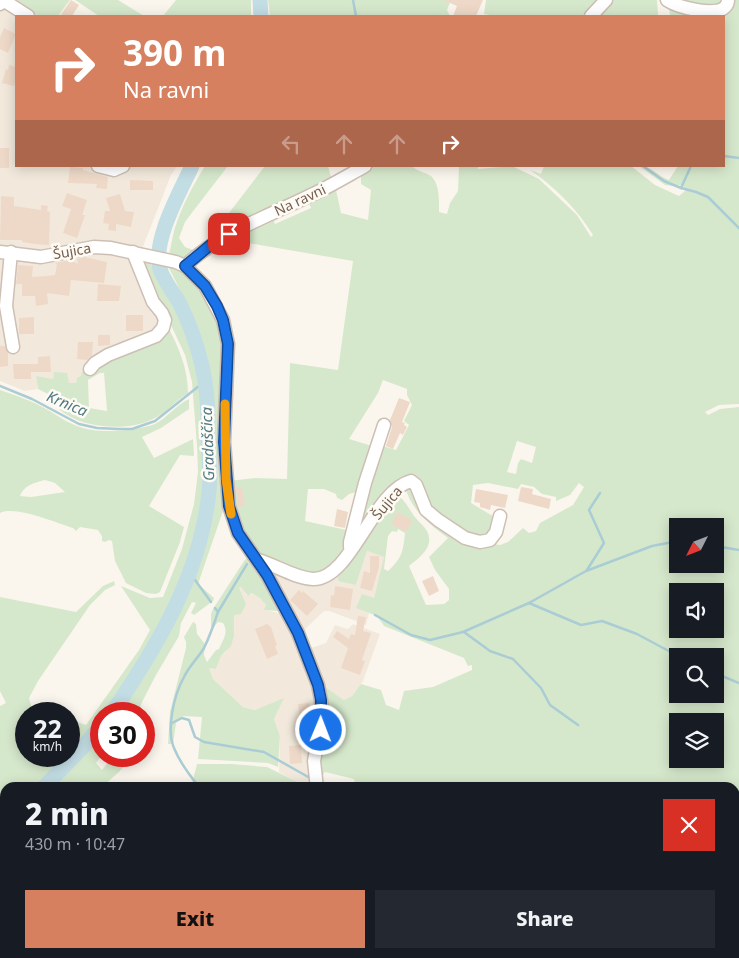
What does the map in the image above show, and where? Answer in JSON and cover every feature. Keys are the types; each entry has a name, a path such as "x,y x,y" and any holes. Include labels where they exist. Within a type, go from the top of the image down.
{"street":[{"path":"0,4 3,0 26,15"},
{"path":"592,15 606,0"},
{"path":"667,0 685,8 703,10 721,10 727,5 728,0"},
{"path":"102,167 114,170 121,167"},
{"name":"Na ravni","path":"180,264 245,225 311,196 363,167"},
{"name":"Šujica","path":"14,347 6,306 6,252 41,257 94,246 148,255 180,264"},
{"path":"90,369 95,363 108,355 156,336 163,328 165,320 153,302 133,252"},
{"path":"180,264 205,286 223,320 228,344 224,426 229,506 238,533 258,560 298,633 318,685 322,718 314,761 316,782"},
{"path":"350,550 350,542 365,483 384,425"},
{"name":"Šujica","path":"258,560 299,576 315,579 325,576 335,569 386,500 397,488 411,481 416,485 426,510 465,538 480,542 490,540 496,532 500,516"}],"shaded area":[{"path":"0,0 14,0 37,15 15,15 15,167 176,167 171,175 139,257 171,325 81,376 76,383 69,383 54,373 53,379 36,377 38,389 25,391 0,381"},
{"path":"367,551 385,557 374,598 356,607 369,613 366,625 329,611 324,611 301,633 308,649 326,643 335,625 348,629 353,624 380,634 363,681 352,696 344,700 323,687 316,782 298,782 279,772 280,736 274,719 283,699 255,710 243,707 213,679 209,668 216,669 221,656 226,652 234,636 234,615 239,588 244,589 246,595 250,593 260,598 266,605 265,610 283,614 257,564 332,569 356,585"}],"green space":[{"path":"14,0 70,0 59,15 37,15"},
{"path":"75,0 118,0 142,15 98,15"},
{"path":"176,0 251,0 251,15 164,15"},
{"path":"268,0 451,0 447,10 450,15 270,15"},
{"path":"486,0 603,0 588,15 484,14"},
{"path":"609,0 657,0 658,15 596,15"},
{"path":"665,0 739,0 739,404 719,405 705,412 708,415 720,409 739,407 739,782 355,782 354,779 325,772 321,778 322,782 319,782 317,763 326,722 326,711 321,688 325,687 344,700 352,696 361,684 381,690 386,705 399,710 404,691 433,687 472,670 472,665 468,666 464,658 384,626 377,616 356,608 362,594 374,598 384,557 367,551 356,585 338,581 339,568 391,499 397,496 402,499 427,531 429,537 428,547 409,566 426,605 444,604 449,600 449,589 435,570 429,557 448,538 428,522 416,509 405,486 412,484 420,506 428,517 463,540 500,545 508,542 523,528 529,533 536,531 540,523 573,505 584,487 579,483 570,495 556,501 556,497 542,494 534,487 521,484 518,489 488,483 473,485 471,503 496,518 490,535 485,538 478,538 463,532 433,513 424,501 419,483 413,478 408,478 394,486 386,494 357,538 351,542 380,445 396,450 409,425 404,421 412,405 407,395 407,389 383,380 378,393 349,439 369,445 374,449 360,491 349,494 342,500 337,498 336,494 324,489 308,489 305,521 351,531 341,560 331,571 316,577 299,574 262,556 250,545 242,533 234,512 229,481 255,478 287,479 290,363 338,370 353,261 224,239 245,227 292,207 293,211 274,221 275,224 311,208 307,199 335,185 341,213 368,220 371,190 361,184 361,171 367,167 413,167 431,176 436,183 439,212 447,214 450,203 458,191 459,167 478,167 478,169 514,167 539,179 577,215 591,237 593,235 587,225 573,207 557,191 530,170 541,174 544,167 632,167 655,185 679,196 686,190 682,185 665,185 640,167 647,167 669,180 677,167 725,167 725,15 670,15 669,6","holes":["517,441 536,447 532,463 521,459 518,463 516,474 507,472","398,529 405,533 401,554 388,571 384,569 388,536 392,531 397,532"]},
{"path":"204,167 227,167 185,222 179,238 185,247 193,250 198,249 216,230 264,167 328,167 332,181 183,259 169,254 177,222 191,189"},
{"path":"139,257 148,259 186,329 199,366 198,381 205,444 205,495 197,536 166,616 143,658 114,702 102,702 139,650 150,630 121,586 150,598 163,597 182,549 194,504 198,472 192,382 185,355"},
{"path":"167,264 176,266 207,296 223,336 226,510 223,511 198,584 214,598 213,601 194,615 191,613 196,603 192,602 181,623 179,636 142,702 127,702 153,662 183,603 209,527 215,499 212,386 205,353 192,314"},
{"path":"168,327 182,359 188,384 188,393 153,419 131,426 118,427 92,424 68,416 59,409 64,402 38,389 36,376 53,379 54,372 67,373 69,383 76,383 77,378 81,376 82,372 91,372","holes":["100,373 104,373 107,411 89,408 88,380"]},
{"path":"0,390 35,403 75,425 88,429 107,431 118,431 155,424 189,399 189,409 161,428 142,437 154,458 193,439 194,456 180,455 149,506 184,527 160,592 156,594 146,593 126,583 115,561 112,541 102,541 102,536 98,530 80,527 76,531 73,528 25,513 6,511 0,513","holes":["45,480 55,483 65,492 31,497 20,496 24,489 33,483"]},
{"path":"248,557 252,558 283,614 277,611 264,610 266,605 260,598 251,593 248,596 241,587 239,588 246,604 241,614 234,615 234,636 231,646 221,656 216,669 209,668 213,679 243,707 255,710 284,698 274,719 280,736 278,767 268,763 198,759 202,717 183,716 176,723 173,744 168,744 170,712 186,648 184,637 193,622 196,624 197,634 205,644 204,655 207,662 216,650 219,649 225,636 225,627 223,623 218,622 213,628 211,627 211,614"},
{"path":"114,581 115,585 105,590 90,605 38,681 29,698 30,702 15,702 15,767 58,767 43,782 0,782 0,706 6,703 0,691 0,597 76,612 103,586"},
{"path":"90,719 90,732 80,744 80,723 86,725"},
{"path":"90,747 90,767 99,767 102,770 104,767 123,767 108,782 55,782 71,767 80,767 80,758"},
{"path":"197,764 232,764 267,767 298,782 192,782"}],"building":[{"path":"71,0 79,5 73,15 61,15"},
{"path":"443,0 483,0 476,15 453,15 457,6"},
{"path":"4,28 15,34 8,53 0,49 0,37"},
{"path":"9,65 15,67 14,86 2,83 6,69 8,70"},
{"path":"0,148 9,148 9,168 0,168"},
{"path":"70,167 83,168 83,170 108,177 107,189 96,188 97,184 68,183"},
{"path":"130,180 153,181 153,190 130,190"},
{"path":"67,193 87,200 82,215 85,215 77,238 63,233 71,209 62,206"},
{"path":"120,194 125,211 134,212 131,227 116,224 116,231 108,230 109,224 103,223 105,211 110,211 106,198"},
{"path":"1,196 14,197 14,206 41,210 41,205 48,206 47,211 50,212 49,245 22,242 22,240 0,240"},
{"path":"84,257 107,262 104,283 71,280 69,296 47,293 48,304 36,306 35,296 22,296 22,284 16,284 18,265 33,266 32,277 47,276 55,275 57,265 55,263 71,260 78,264 77,259"},
{"path":"98,284 121,286 119,301 97,301"},
{"path":"126,315 143,315 143,331 126,331"},
{"path":"34,317 34,334 19,334 19,318"},
{"path":"98,335 110,335 110,345 98,346"},
{"path":"78,342 93,342 92,355 87,360 77,359"},
{"path":"0,346 5,346 8,353 8,366 0,367"},
{"path":"50,356 51,372 31,372 31,379 14,379 13,364 38,364 38,357"},
{"path":"399,398 410,402 402,422 407,427 403,435 400,433 393,449 386,446 392,427 390,420"},
{"path":"242,487 245,506 238,507 236,488"},
{"path":"521,487 533,489 532,494 551,499 549,509 518,501"},
{"path":"476,489 508,495 505,508 491,505 490,510 480,507 480,503 474,502"},
{"path":"337,509 348,512 345,528 334,526"},
{"path":"398,512 413,521 406,532 391,524"},
{"path":"370,556 379,556 379,567 372,591 360,588 364,571 370,573"},
{"path":"433,576 439,591 429,596 422,581"},
{"path":"335,586 353,589 350,610 330,607 331,595 334,596"},
{"path":"299,590 302,593 303,591 318,604 307,616 290,600"},
{"path":"358,616 366,617 363,631 371,633 362,660 365,661 360,675 341,668 348,648 333,637 337,631 349,639 351,634 355,635"},
{"path":"267,624 271,627 278,654 267,659 255,629"},
{"path":"309,703 312,722 310,722 308,730 299,732 298,704"},
{"path":"301,745 302,763 290,764 289,746"}],"waterway":[{"name":"Gradaščica","path":"260,0 261,15"},
{"path":"353,0 356,15"},
{"path":"725,156 739,158"},
{"name":"Gradaščica","path":"119,702 145,663 187,580 197,551 209,491 207,404 202,366 189,325 179,302 160,269 159,258 163,231 168,217 192,167"},
{"path":"644,167 664,181 708,197 739,228"},
{"path":"681,188 691,167"},
{"name":"Krnica","path":"0,386 32,399 79,424 97,428 132,429 155,421 204,382"},
{"path":"587,570 604,543 589,510 600,493"},
{"path":"375,615 411,635 430,640 463,632 529,603 586,571 652,546 669,543"},
{"path":"724,548 739,550"},
{"path":"218,612 247,564"},
{"path":"190,573 211,602"},
{"path":"529,603 581,625 602,621 637,634 669,651"},
{"path":"196,782 179,759 174,748 171,731 172,712 180,684 188,669 204,648 212,630 218,612 215,608"},
{"path":"464,632 490,651 513,659 541,688 550,705 578,725"},
{"path":"724,677 739,683"},
{"path":"172,723 182,718 189,720 195,737 204,742 264,752 310,778"},
{"name":"Gradaščica","path":"49,782 90,739"}],"slow traffic":[{"path":"225,404 224,442 226,479 231,514"}],"route":[{"path":"229,234 213,243 185,266 205,286 217,306 223,320 228,344 224,442 229,506 238,533 267,575 298,633 318,685 321,700 321,730"}]}
